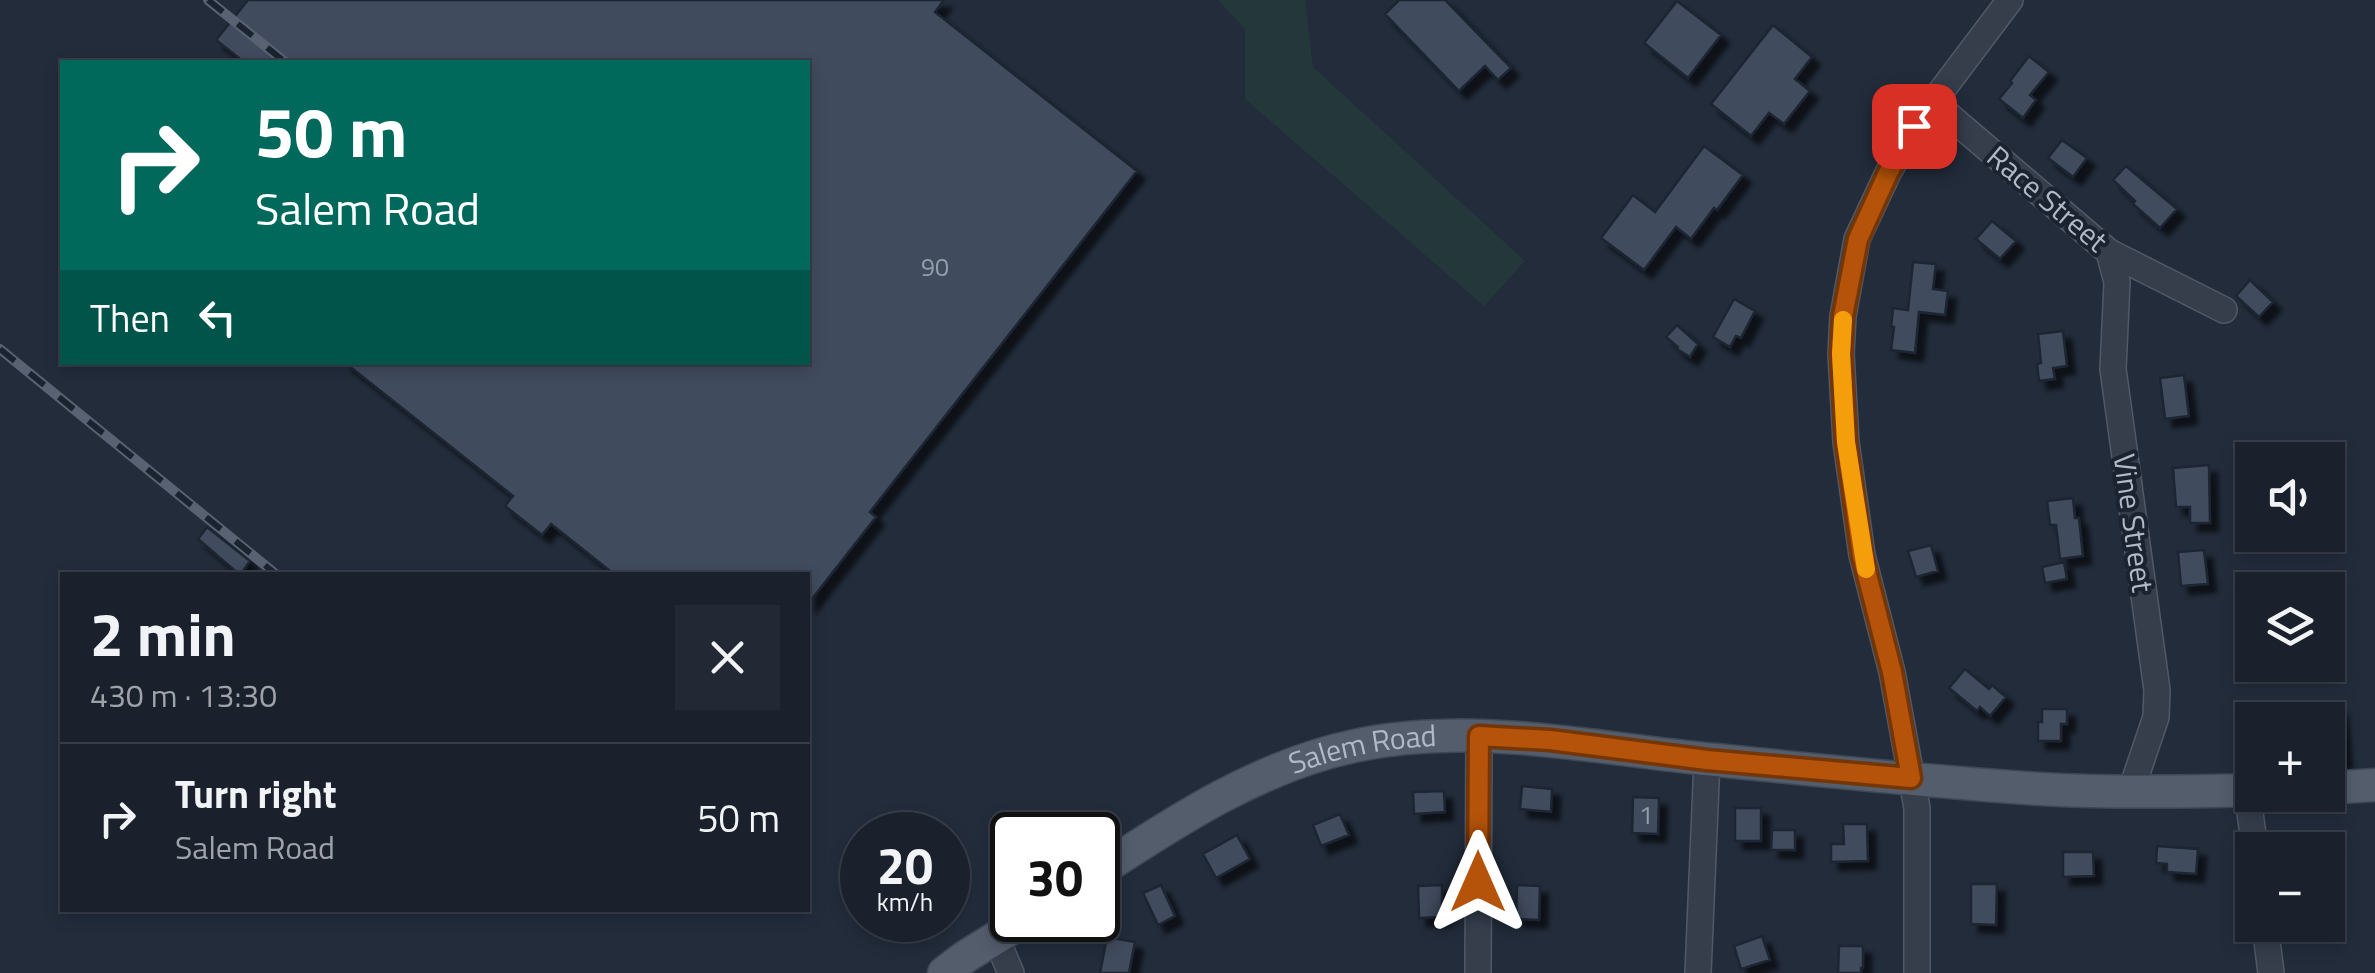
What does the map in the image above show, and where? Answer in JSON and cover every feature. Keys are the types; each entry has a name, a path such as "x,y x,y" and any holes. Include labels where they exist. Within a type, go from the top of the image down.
{"main road":[{"name":"Salem Road","path":"1120,858 1241,786 1285,766 1393,739 1479,736 1550,740 1707,760 2042,789 2235,790"},
{"path":"2345,787 2375,785"},
{"path":"944,973 990,942"}],"street":[{"path":"1917,973 1918,808 1892,672 1862,555 1846,442 1843,316 1858,239 1888,173 1914,126 2010,0"},
{"name":"Race Street","path":"1933,102 2109,252 2224,310"},
{"name":"Vine Street","path":"2109,252 2118,282 2113,369 2157,690 2156,717 2131,791"},
{"path":"1478,973 1479,736"},
{"path":"1698,973 1707,760"},
{"path":"998,942 1010,973"},
{"path":"2266,942 2271,973"}],"green space":[{"path":"1218,0 1305,0 1313,67 1525,261 1484,306 1245,99 1245,29"}],"building":[{"path":"248,0 944,0 935,12 1137,171 870,512 876,517 810,601 810,572 611,572 551,524 542,535 505,506 513,496 348,365 810,365 810,60 241,60 216,40"},
{"path":"1399,0 1445,0 1511,68 1498,80 1485,66 1459,91 1385,14"},
{"path":"1677,1 1721,35 1688,78 1644,43"},
{"path":"1773,25 1812,57 1795,79 1810,91 1784,124 1769,113 1751,136 1711,104"},
{"path":"2029,56 2049,72 2030,95 2036,100 2023,118 1999,99"},
{"path":"2062,140 2087,158 2073,177 2048,158"},
{"path":"1704,146 1743,175 1691,239 1676,227 1644,270 1601,238 1633,195 1655,212"},
{"path":"2126,166 2177,209 2160,228 2113,180"},
{"path":"1992,221 2016,241 2000,259 1976,239"},
{"path":"1913,262 1936,264 1933,289 1948,291 1945,315 1919,312 1915,353 1891,350 1893,308 1908,310"},
{"path":"2250,280 2273,302 2259,317 2236,296"},
{"path":"1734,299 1755,311 1741,338 1736,336 1730,347 1713,337"},
{"path":"1677,325 1698,344 1690,357 1666,337"},
{"path":"2063,331 2067,366 2053,368 2055,379 2039,381 2038,334"},
{"path":"2184,375 2189,416 2165,419 2160,378"},
{"path":"2209,465 2210,523 2190,523 2190,507 2176,507 2173,468"},
{"path":"2073,498 2083,556 2060,559 2056,525 2050,525 2047,501"},
{"path":"207,527 250,561 242,572 236,572 198,539"},
{"path":"1931,545 1938,571 1916,577 1908,551"},
{"path":"2204,550 2208,584 2181,586 2178,552"},
{"path":"2064,562 2067,579 2045,583 2042,567"},
{"path":"1965,669 2006,697 1990,716 1980,707 1977,711 1949,688"},
{"path":"2042,709 2067,709 2067,724 2061,724 2061,741 2038,741"},
{"path":"1522,786 1552,789 1551,812 1520,809"},
{"path":"1444,791 1445,812 1414,814 1413,792"},
{"path":"1633,797 1659,798 1658,834 1632,833"},
{"path":"1735,808 1761,808 1761,841 1735,841"},
{"path":"1340,814 1349,835 1321,846 1313,825"},
{"path":"1843,824 1867,824 1868,861 1831,862 1831,844 1844,844"},
{"path":"1772,830 1795,830 1795,850 1771,850"},
{"path":"1237,835 1250,859 1216,878 1203,854"},
{"path":"2157,846 2198,849 2196,874 2167,872 2167,864 2156,863"},
{"path":"2063,852 2093,852 2094,876 2063,877"},
{"path":"1971,884 1997,884 1996,925 1971,924"},
{"path":"1161,885 1175,916 1158,925 1143,893"},
{"path":"1442,885 1442,917 1419,918 1418,886"},
{"path":"1517,885 1540,886 1539,920 1516,919"},
{"path":"1762,936 1770,960 1741,969 1734,946"},
{"path":"1106,942 1135,942 1129,973 1100,973"},
{"path":"1839,946 1863,946 1861,973 1838,973"}],"railway":[{"path":"208,0 283,60"},
{"path":"0,349 273,572"}],"slow traffic":[{"path":"1843,320 1846,442 1866,569"}],"route":[{"path":"1478,882 1479,736 1911,778 1892,672 1862,555 1846,442 1841,354 1843,316 1858,239 1914,126"}]}
